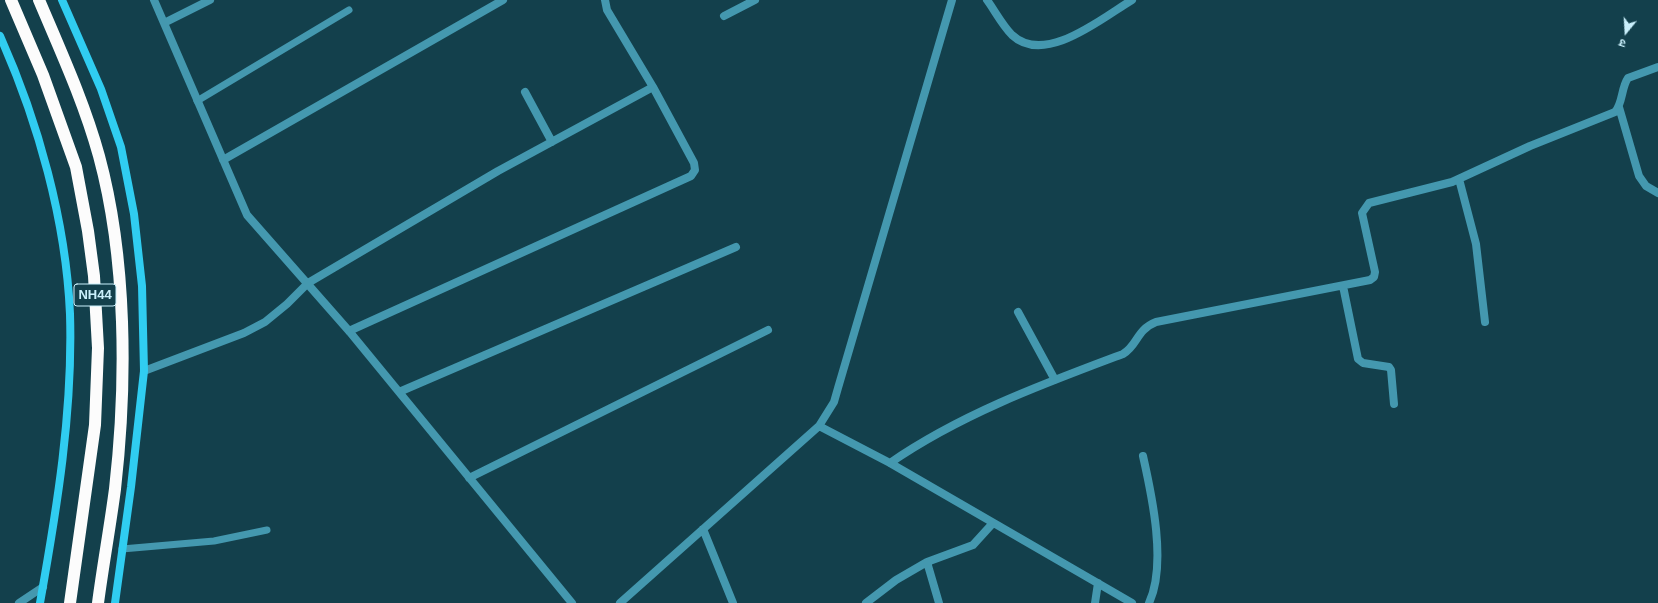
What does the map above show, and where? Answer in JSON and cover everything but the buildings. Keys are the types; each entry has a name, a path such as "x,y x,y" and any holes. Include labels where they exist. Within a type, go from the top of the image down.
{"highway":[{"name":"NH44","path":"11,0 44,75 76,167 88,231 94,276 98,348 95,425 70,603"},
{"name":"NH44","path":"39,0 85,109 99,157 110,206 118,266 121,401 115,489 98,603"}],"street":[{"path":"62,0 101,89 122,146 134,214 142,286 144,371 115,603"},
{"path":"154,0 247,215 349,331 572,603"},
{"path":"164,23 210,0"},
{"path":"223,160 503,0"},
{"path":"349,331 691,176 695,170 694,162 653,87 607,10 605,0"},
{"path":"724,16 755,0"},
{"path":"620,603 819,426 834,402 952,0"},
{"path":"987,0 1012,35 1023,42 1035,45 1047,45 1066,40 1132,0"},
{"path":"0,36 49,173 61,231 70,313 70,378 61,470 40,603"},
{"path":"1658,67 1628,78 1623,86 1619,107 1639,176 1646,186 1658,193"},
{"path":"144,371 244,333 265,322 287,304 308,283 498,171 653,87"},
{"path":"525,92 552,142"},
{"path":"890,463 942,429 1055,380 1127,351 1142,330 1156,322 1194,313 1370,280 1374,277 1374,272 1362,213 1369,203 1440,186 1459,179 1530,146 1615,112 1619,107"},
{"path":"1459,179 1476,244 1485,322"},
{"path":"399,392 736,247"},
{"path":"1343,286 1358,359 1363,362 1389,367 1391,370 1394,404"},
{"path":"1018,312 1055,380"},
{"path":"469,478 768,330"},
{"path":"819,426 890,463 1132,603"},
{"path":"1143,456 1151,491 1157,561 1155,587 1149,603"},
{"path":"866,603 896,580 927,562 973,545 994,523"},
{"path":"703,529 733,603"},
{"path":"927,562 939,603"},
{"path":"1095,603 1098,583"},
{"path":"19,603 43,587"}],"lane":[{"path":"198,100 349,10"},
{"path":"122,549 214,541 268,530"}]}
